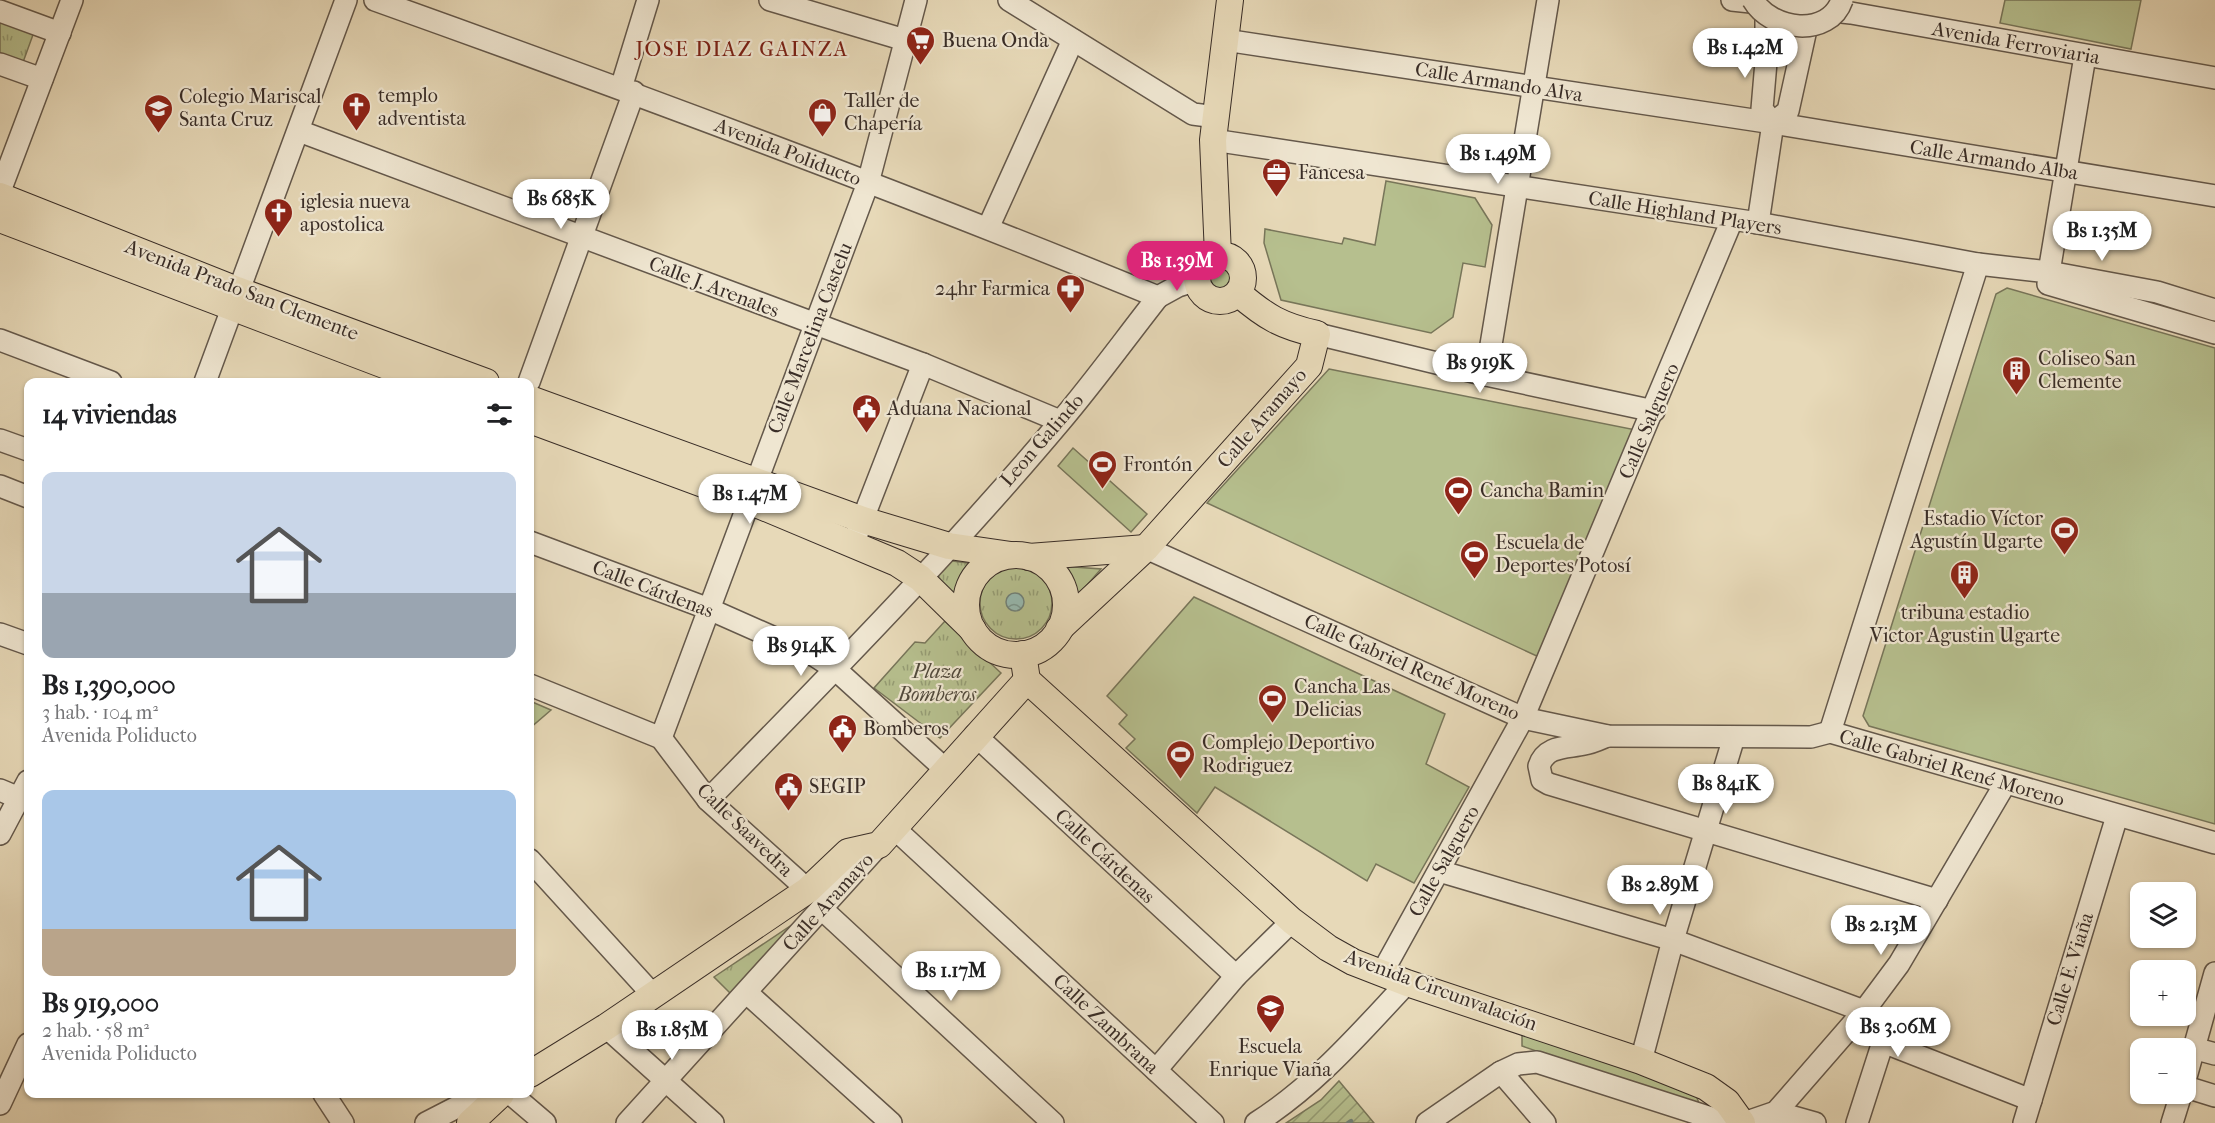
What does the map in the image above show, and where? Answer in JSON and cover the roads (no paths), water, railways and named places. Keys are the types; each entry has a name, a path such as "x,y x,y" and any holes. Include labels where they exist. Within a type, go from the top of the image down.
{"main road":[{"path":"1218,255 1214,129 1230,0"},
{"name":"Avenida Prado San Clemente","path":"0,196 420,378"},
{"name":"Avenida Prado San Clemente","path":"0,219 474,378"},
{"path":"1218,255 1233,259 1242,271 1242,286 1238,293 1226,301 1211,300 1201,292 1197,280 1204,261 1218,255"},
{"path":"1238,293 1266,317 1286,327 1317,334"},
{"name":"Calle Aramayo","path":"1059,629 1146,548 1309,366 1317,334"},
{"path":"534,401 752,491 858,531 1020,556 1042,563 1054,573 1065,600 1065,615 1059,629 1045,645 1023,654 1016,655 995,650 980,640 973,630 920,578 897,563 858,531"},
{"path":"534,421 752,491"},
{"path":"973,630 967,615 966,598 971,582 981,569 995,559 1146,548"},
{"path":"534,1072 653,995 815,900 848,852 886,836 975,735 1028,680 1023,654"},
{"name":"Avenida Circunvalación","path":"1028,680 1292,921 1328,948 1353,962 1382,973 1641,1061 1706,1087 1727,1102 1742,1123"},
{"path":"470,1123 497,1098"}],"street":[{"path":"0,191 72,0"},
{"path":"206,378 346,0"},
{"name":"Avenida Poliducto","path":"375,0 627,90 988,228 1158,297"},
{"path":"530,378 627,90 648,0"},
{"path":"770,0 905,40"},
{"name":"Calle Marcelina Castelu","path":"661,738 868,183 916,0"},
{"name":"Calle Highland Players","path":"1009,0 1214,129 1517,187 1758,223 1978,264"},
{"path":"1486,375 1548,0"},
{"path":"1757,3 1805,13 1819,10 1828,0"},
{"path":"1757,3 1768,16 1793,26 1814,25 1829,19 1848,4"},
{"path":"1757,3 1807,26 1829,27 1848,4"},
{"path":"1757,3 1762,109 1773,123"},
{"name":"Avenida Ferroviaria","path":"1848,4 2085,56 2215,78"},
{"path":"0,11 60,33"},
{"path":"1758,223 1773,123 1788,111 1807,26"},
{"path":"988,228 1073,40"},
{"name":"Calle Armando Alva","path":"1225,40 1773,123"},
{"path":"2049,272 2085,56"},
{"path":"0,64 42,80"},
{"name":"Calle Armando Alba","path":"1773,123 2215,196"},
{"name":"Calle J. Arenales","path":"299,131 923,364 1060,422"},
{"name":"Calle Salguero","path":"1382,973 1522,718 1654,411 1732,220"},
{"path":"1978,264 2049,272 2157,292 2215,310"},
{"path":"1978,264 2215,333"},
{"path":"1830,732 1978,264"},
{"path":"1158,297 1178,286 1197,280"},
{"path":"2150,313 2157,292"},
{"name":"Leon Galindo","path":"708,800 836,669 1060,422 1158,297"},
{"path":"1317,334 1486,375 1654,411"},
{"path":"0,340 100,378"},
{"path":"858,531 923,364"},
{"path":"0,440 24,449"},
{"path":"0,486 24,495"},
{"name":"Calle Cárdenas","path":"534,543 709,609 815,656 836,669 945,769"},
{"name":"Calle Gabriel René Moreno","path":"1146,548 1522,718 1608,736 1811,737 1830,732 2215,843"},
{"path":"0,634 24,643"},
{"path":"534,687 661,738"},
{"name":"Calle Cárdenas","path":"975,735 1236,976"},
{"path":"1608,736 1585,744 1556,748 1549,752 1539,766 1542,780 1937,900"},
{"path":"1641,1061 1672,940 1734,737"},
{"name":"Calle Saavedra","path":"661,738 708,800 1053,1123"},
{"path":"1427,1123 1501,1072 1518,1064 1537,1062 1708,1117 1742,1123 1776,1112 1864,1011 1899,964 2005,784"},
{"path":"0,834 16,790"},
{"name":"Calle E. Viaña","path":"2024,1123 2117,816"},
{"name":"Calle Zambrana","path":"886,836 1156,1070 1213,1123"},
{"path":"534,864 653,995"},
{"path":"1439,871 1672,940 1875,1017 1881,1029 1883,1042 1857,1123"},
{"name":"Calle Aramayo","path":"627,1123 747,993 815,900"},
{"path":"1156,1070 1236,976 1292,921"},
{"path":"2196,1038 2215,973"},
{"path":"1256,1123 1286,1104 1322,1074 1407,982"},
{"path":"747,993 891,1123"},
{"path":"606,1027 713,1123"},
{"path":"1883,1042 2031,1100"},
{"path":"2196,1048 2215,1054"},
{"path":"0,1104 22,1072"},
{"path":"1501,1072 1545,1123"},
{"path":"2196,1090 2215,1096"},
{"path":"327,1098 343,1123"},
{"path":"426,1123 461,1105 481,1098"},
{"path":"516,1098 545,1123"},
{"path":"2172,1123 2178,1104"},
{"path":"1776,1112 1815,1123"}],"water":[{"path":"1015,593 1021,596 1024,602 1021,608 1015,611 1009,608 1006,602 1009,596"}],"place":[{"name":"Buena Onda","path":"921,66"},
{"name":"templo adventista","path":"357,132"},
{"name":"Colegio Mariscal Santa Cruz","path":"158,134"},
{"name":"Taller de Chapería","path":"823,138"},
{"name":"Fancesa","path":"1277,198"},
{"name":"iglesia nueva apostolica","path":"279,238"},
{"name":"24hr Farmica","path":"1071,314"},
{"name":"Coliseo San Clemente","path":"2017,396"},
{"name":"Aduana Nacional","path":"866,434"},
{"name":"Frontón","path":"1102,490"},
{"name":"Cancha Bamin","path":"1459,516"},
{"name":"Estadio Víctor Agustín Ugarte","path":"2064,556"},
{"name":"Escuela de Deportes Potosí","path":"1474,580"},
{"name":"tribuna estadio Victor Agustin Ugarte","path":"1965,600"},
{"name":"Cancha Las Delicias","path":"1273,724"},
{"name":"Bomberos","path":"842,754"},
{"name":"Complejo Deportivo Rodriguez","path":"1181,780"},
{"name":"SEGIP","path":"788,812"},
{"name":"Escuela Enrique Viaña","path":"1270,1034"}],"district":[{"name":"JOSE DIAZ GAINZA","path":"742,49"}],"park label":[{"name":"Plaza Bomberos","path":"937,682"}]}
